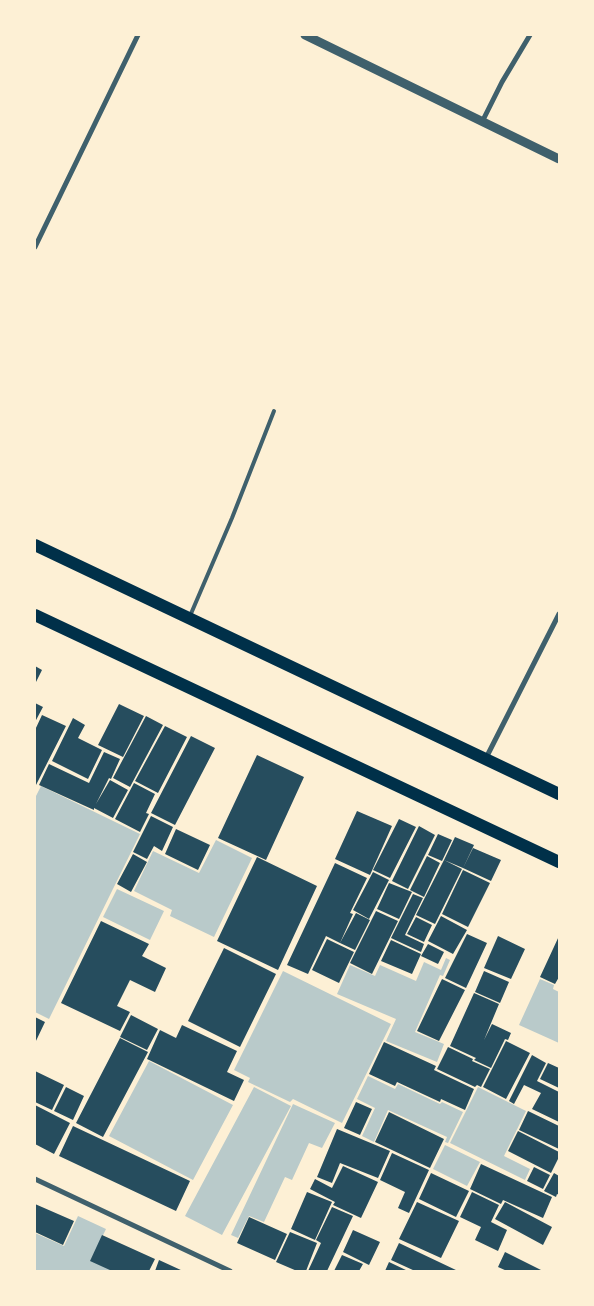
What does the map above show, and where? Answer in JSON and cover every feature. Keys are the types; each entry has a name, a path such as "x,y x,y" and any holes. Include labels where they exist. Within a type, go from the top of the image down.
{"main road":[{"path":"35,545 559,794"},
{"path":"35,615 559,862"}],"street":[{"path":"35,247 138,35"},
{"path":"305,35 559,159"},
{"path":"482,122 502,82 530,35"},
{"path":"486,758 559,614"},
{"path":"35,1179 230,1271"}],"lane":[{"path":"189,618 232,518 274,411"}],"shaded area":[{"path":"41,786 140,834 49,1019 35,1012 35,798"},
{"path":"216,840 252,858 214,937 170,916 172,910 134,891 153,851 199,873"},
{"path":"117,889 164,911 150,940 103,917"},
{"path":"446,958 450,960 443,976 440,975 415,1032 444,1044 437,1062 386,1041 396,1019 337,994 350,965 375,976 380,965 416,981 424,962 441,970"},
{"path":"283,971 391,1024 342,1123 293,1099 290,1102 248,1082 250,1078 234,1070"},
{"path":"540,979 554,985 553,989 559,992 559,1043 519,1025"},
{"path":"149,1061 233,1105 193,1180 109,1136"},
{"path":"368,1076 395,1089 398,1084 440,1104 442,1102 463,1112 448,1143 445,1142 447,1137 388,1110 374,1142 362,1136 375,1108 357,1099"},
{"path":"254,1087 291,1106 222,1235 185,1216"},
{"path":"478,1087 526,1111 504,1156 530,1169 525,1180 450,1143"},
{"path":"293,1104 335,1123 322,1148 309,1143 292,1180 285,1177 264,1222 249,1216 238,1238 231,1235"},
{"path":"445,1145 480,1162 467,1186 433,1169"},
{"path":"78,1216 106,1229 91,1260 113,1271 35,1271 35,1233 64,1246"}],"building":[{"path":"35,666 42,670 35,684"},
{"path":"35,703 43,707 35,722"},
{"path":"119,704 144,716 123,757 98,745"},
{"path":"42,715 66,726 36,785 35,730"},
{"path":"146,716 163,725 130,787 113,778"},
{"path":"73,718 85,725 78,738 102,750 88,779 52,761"},
{"path":"165,726 187,737 158,793 135,781"},
{"path":"191,736 215,748 175,825 151,813"},
{"path":"104,752 120,759 96,804 110,780 128,790 113,818 39,785 49,764 89,783"},
{"path":"257,755 304,777 266,860 218,838"},
{"path":"134,783 155,794 146,813 149,814 140,832 115,819"},
{"path":"357,811 392,826 370,875 335,859"},
{"path":"151,816 173,827 162,851 154,846 147,859 133,852"},
{"path":"399,819 416,827 390,878 373,870"},
{"path":"419,826 435,835 408,889 392,881"},
{"path":"176,829 210,845 198,870 165,854"},
{"path":"438,834 452,840 442,861 428,855"},
{"path":"455,837 474,845 463,868 444,860"},
{"path":"473,848 501,860 491,881 463,868"},
{"path":"133,854 147,862 131,892 117,884"},
{"path":"427,856 440,863 424,897 410,890"},
{"path":"257,857 317,886 278,970 217,941"},
{"path":"444,860 462,869 435,924 416,915"},
{"path":"335,863 367,878 350,913 353,914 340,943 326,936 308,974 287,965"},
{"path":"463,870 490,883 468,927 442,914"},
{"path":"373,872 389,880 369,919 353,910"},
{"path":"389,883 412,892 399,919 377,909"},
{"path":"413,894 423,898 405,935 424,944 421,952 391,938"},
{"path":"376,911 398,921 372,974 350,963"},
{"path":"356,913 370,920 355,950 340,943"},
{"path":"441,916 467,930 453,954 428,941"},
{"path":"416,917 432,925 424,942 407,934"},
{"path":"101,921 149,944 142,956 166,968 155,992 130,980 117,1006 130,1012 120,1031 61,1003"},
{"path":"467,934 487,943 466,988 445,978"},
{"path":"498,936 525,949 511,979 484,968"},
{"path":"559,936 559,977 555,984 540,977"},
{"path":"327,939 354,952 339,983 312,970"},
{"path":"391,940 421,954 412,974 381,961"},
{"path":"428,944 444,952 438,964 421,956"},
{"path":"224,948 276,974 240,1047 188,1021"},
{"path":"484,971 509,982 500,1003 475,992"},
{"path":"442,979 465,990 439,1041 417,1031"},
{"path":"474,993 499,1004 484,1040 492,1024 511,1033 508,1040 505,1039 491,1068 474,1060 476,1058 450,1046"},
{"path":"131,1015 158,1029 147,1050 120,1037"},
{"path":"35,1017 45,1022 35,1043"},
{"path":"182,1025 237,1051 227,1072 244,1080 234,1101 147,1059 160,1030 176,1038"},
{"path":"120,1038 148,1052 103,1137 76,1123"},
{"path":"506,1041 530,1053 506,1099 483,1087"},
{"path":"384,1042 436,1066 434,1070 474,1089 465,1110 441,1099 440,1102 397,1082 395,1086 369,1074"},
{"path":"448,1047 490,1069 481,1087 477,1085 475,1087 437,1069"},
{"path":"532,1055 546,1063 537,1081 559,1092 559,1122 532,1109 541,1093 524,1085 514,1104 509,1101"},
{"path":"548,1063 559,1068 559,1088 540,1079"},
{"path":"35,1071 64,1085 52,1110 35,1102"},
{"path":"66,1087 84,1096 73,1120 54,1111"},
{"path":"356,1102 372,1109 360,1135 344,1128"},
{"path":"35,1105 70,1123 54,1154 35,1144"},
{"path":"528,1111 559,1126 559,1149 519,1130"},
{"path":"389,1112 444,1139 430,1168 375,1142"},
{"path":"73,1126 190,1181 176,1211 59,1156"},
{"path":"337,1129 390,1151 378,1178 340,1163 332,1183 317,1177"},
{"path":"518,1131 559,1152 559,1157 551,1173 508,1151"},
{"path":"392,1153 429,1170 409,1213 398,1208 405,1192 380,1180"},
{"path":"481,1164 552,1197 543,1218 503,1200 501,1204 470,1189"},
{"path":"343,1166 378,1182 361,1218 333,1205 335,1202 310,1189 315,1179 332,1188"},
{"path":"534,1167 550,1175 543,1189 527,1181"},
{"path":"431,1173 469,1191 456,1217 419,1199"},
{"path":"554,1173 559,1176 559,1195 557,1194 556,1197 544,1191"},
{"path":"307,1192 332,1202 315,1240 291,1229"},
{"path":"472,1192 499,1205 491,1222 507,1230 498,1251 475,1240 481,1227 460,1217"},
{"path":"417,1202 459,1221 441,1258 399,1239"},
{"path":"505,1202 552,1227 543,1245 495,1219"},
{"path":"35,1204 74,1221 63,1245 35,1232"},
{"path":"332,1207 353,1216 327,1271 308,1271 321,1243 316,1240"},
{"path":"249,1217 287,1234 275,1260 237,1243"},
{"path":"353,1230 380,1242 369,1265 343,1252"},
{"path":"290,1232 317,1243 306,1271 297,1271 276,1262"},
{"path":"102,1235 155,1259 149,1271 112,1271 90,1261"},
{"path":"399,1243 458,1271 415,1271 391,1260"},
{"path":"505,1252 543,1271 507,1271 498,1267"},
{"path":"342,1255 363,1264 359,1271 334,1271"},
{"path":"159,1260 183,1271 155,1271"},
{"path":"389,1262 408,1271 385,1271"}]}
